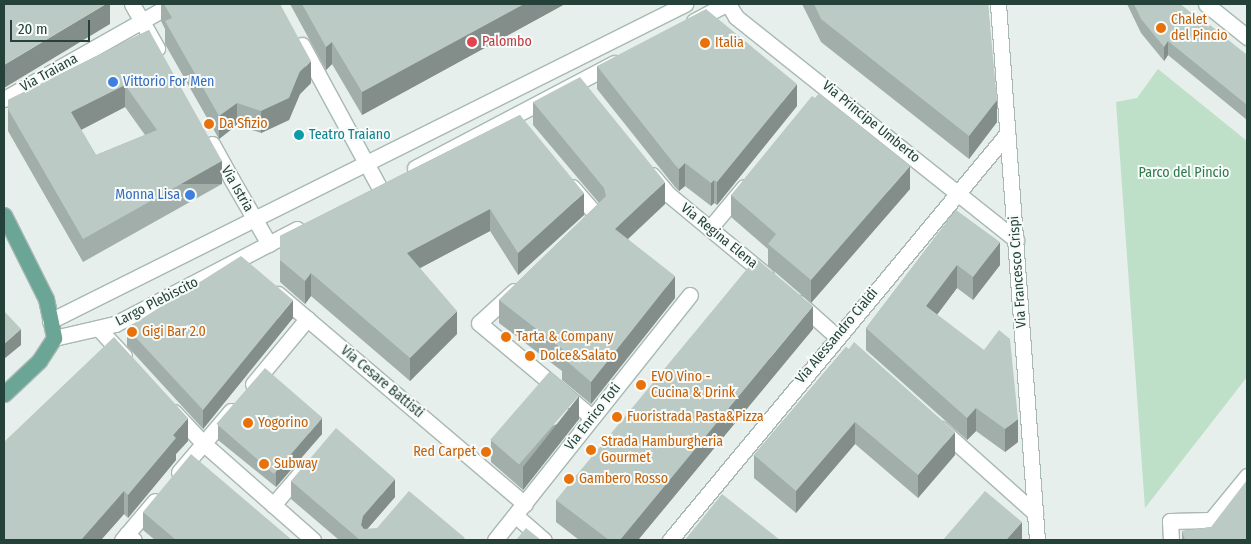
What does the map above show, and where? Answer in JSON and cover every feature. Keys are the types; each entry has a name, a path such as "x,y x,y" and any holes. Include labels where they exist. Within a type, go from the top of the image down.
{"main road":[{"path":"4,215 46,299 54,338 39,361 4,394"}],"street":[{"path":"132,4 165,63"},
{"name":"Via Traiana","path":"4,99 172,4"},
{"path":"50,321 686,4"},
{"path":"683,27 727,4"},
{"name":"Via Principe Umberto","path":"727,4 736,17 826,86 1016,240"},
{"name":"Via Francesco Crispi","path":"998,4 1037,540"},
{"path":"1206,4 1247,37"},
{"path":"293,29 379,187"},
{"path":"362,196 629,55"},
{"path":"578,82 589,95"},
{"path":"814,101 826,86"},
{"path":"514,116 524,129"},
{"name":"Via Istria","path":"203,130 269,244"},
{"name":"Via Alessandro Cialdi","path":"670,540 957,191 1007,134"},
{"name":"Via Regina Elena","path":"643,164 668,194 852,350"},
{"path":"560,173 597,216 575,236"},
{"path":"710,228 753,176"},
{"name":"Largo Plebiscito","path":"54,338 115,324 311,222"},
{"path":"239,260 252,271"},
{"name":"Via Cesare Battisti","path":"265,283 526,504"},
{"path":"523,283 479,323 592,417"},
{"name":"Via Enrico Toti","path":"495,540 526,504 592,417 690,295"},
{"path":"128,538 168,486 307,319"},
{"path":"98,328 137,371"},
{"path":"164,400 203,444 313,540"},
{"path":"932,422 1035,513"},
{"path":"273,505 310,462"},
{"path":"1171,540 1170,521 1211,520 1247,476"},
{"path":"516,516 544,540"}],"green space":[{"name":"Parco del Pincio","path":"1158,69 1247,141 1247,377 1145,508 1116,102 1137,98"}],"building":[{"path":"4,4 106,4 4,65"},
{"path":"164,4 280,4 311,61 300,71 289,98 261,111 237,103 219,116 165,21 172,18"},
{"path":"302,4 524,4 362,92 332,42 326,47"},
{"path":"814,4 988,4 997,100 969,136 821,19"},
{"path":"1134,4 1180,4 1247,55 1247,105 1168,41 1164,47 1141,19"},
{"path":"706,9 797,84 717,182 714,180 711,183 685,163 679,169 675,165 597,66"},
{"path":"149,30 222,161 83,239 8,109 8,100","holes":["125,85 157,130 96,155 71,112"]},
{"path":"580,77 665,182 615,229 675,276 591,382 562,357 566,352 499,300 606,196 604,188 533,102"},
{"path":"819,93 910,166 811,280 768,244 776,234 731,195 812,96 815,98"},
{"path":"520,115 584,193 518,253 490,209 407,253 457,311 410,358 311,273 305,281 280,260 280,236"},
{"path":"956,210 1000,242 973,277 957,265 926,306 984,350 999,330 1010,339 1018,419 1005,429 976,408 967,418 866,328"},
{"path":"241,256 293,300 203,410 127,328"},
{"path":"756,258 813,306 620,540 609,540 556,500"},
{"path":"4,311 21,329 4,344"},
{"path":"114,337 188,418 173,435 176,438 128,495 124,491 81,540 4,540 4,442"},
{"path":"854,342 955,432 918,475 855,422 796,491 754,455 846,347 849,349"},
{"path":"265,368 322,418 274,474 216,424"},
{"path":"550,371 579,396 519,465 490,440"},
{"path":"336,428 395,479 363,516 361,525 364,529 377,528 409,491 465,538 463,540 360,540 291,481"},
{"path":"191,454 292,540 176,540 143,512"},
{"path":"1247,480 1247,540 1185,540 1182,531 1211,527"},
{"path":"985,491 1022,522 1006,540 943,540"},
{"path":"722,494 780,540 685,540"},
{"path":"526,528 541,540 516,540"}],"place":[{"name":"Chalet del Pincio","path":"1161,28"},
{"name":"Palombo","path":"472,42"},
{"name":"Italia","path":"705,43"},
{"name":"Vittorio For Men","path":"113,82"},
{"name":"Da Sfizio","path":"209,124"},
{"name":"Teatro Traiano","path":"299,135"},
{"name":"Monna Lisa","path":"190,195"},
{"name":"Gigi Bar 2.0","path":"132,332"},
{"name":"Tarta & Company","path":"506,337"},
{"name":"Dolce&Salato","path":"530,356"},
{"name":"EVO Vino - Cucina & Drink","path":"641,385"},
{"name":"Fuoristrada Pasta&Pizza","path":"617,417"},
{"name":"Yogorino","path":"248,423"},
{"name":"Strada Hamburgheria Gourmet","path":"591,450"},
{"name":"Red Carpet","path":"486,452"},
{"name":"Subway","path":"264,464"},
{"name":"Gambero Rosso","path":"569,479"}]}
